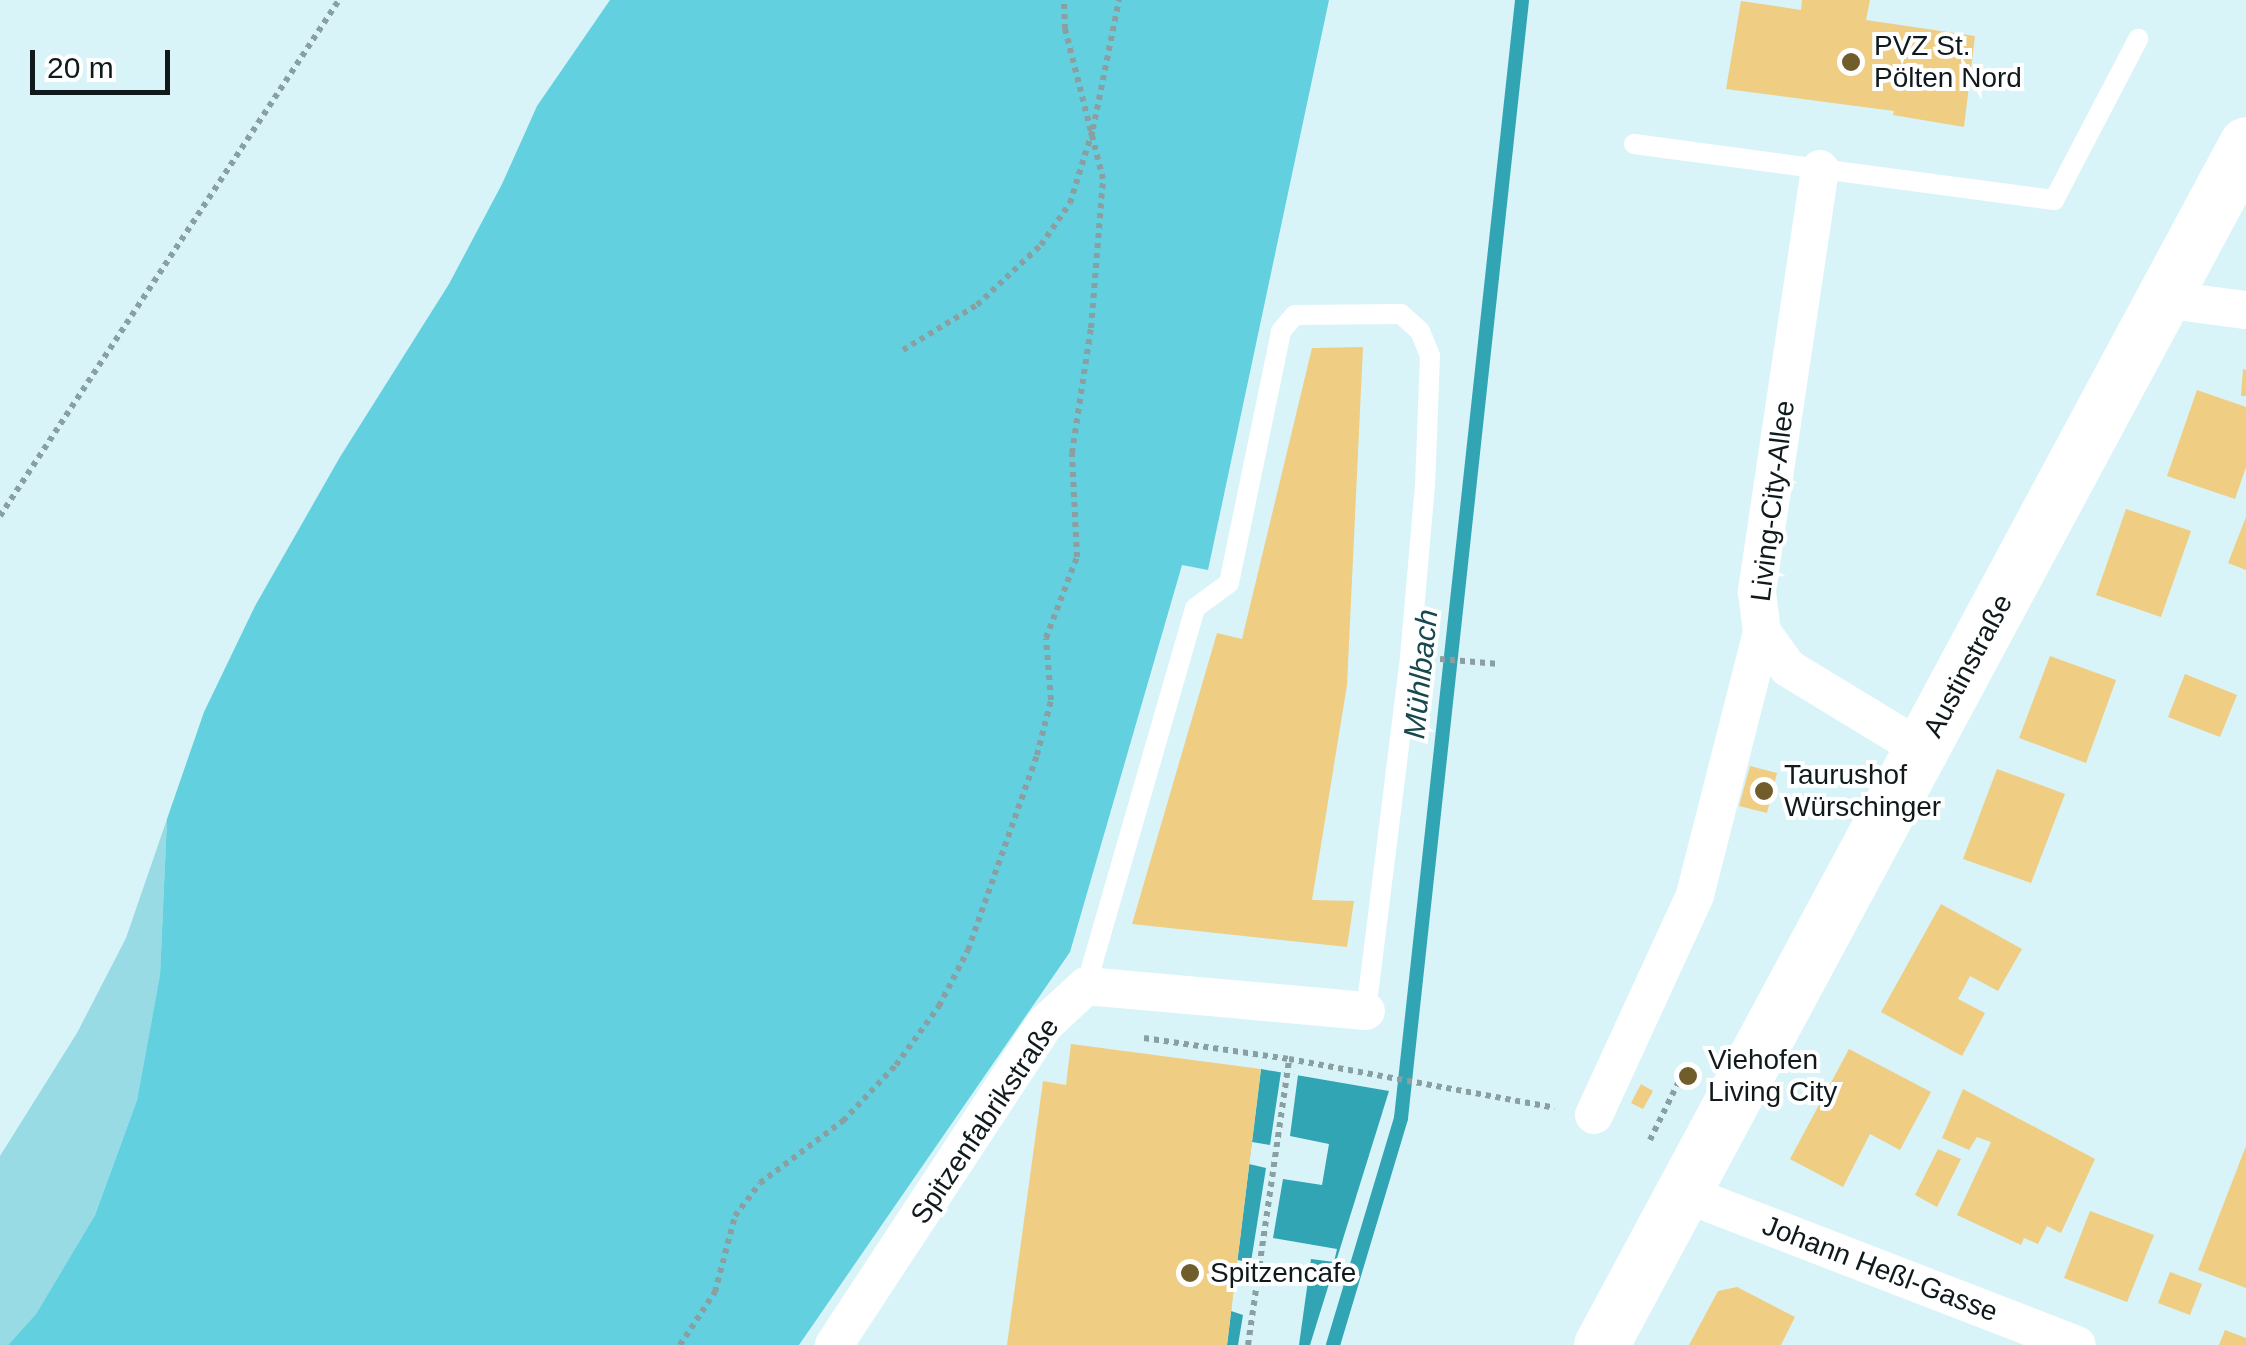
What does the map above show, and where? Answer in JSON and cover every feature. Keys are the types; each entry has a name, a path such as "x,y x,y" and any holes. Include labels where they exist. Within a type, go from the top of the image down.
{"main road":[{"name":"Austinstraße","path":"1601,1345 2246,144"}],"street":[{"name":"Living-City-Allee","path":"1820,169 1757,592 1762,632 1788,668 1923,750"},
{"path":"2162,299 2246,310"},
{"path":"1594,1116 1695,895 1762,632"},
{"path":"1086,986 1366,1011"},
{"name":"Spitzenfabrikstraße","path":"834,1345 1046,1024 1086,986"},
{"name":"Johann Heßl-Gasse","path":"1683,1193 2077,1345"}],"lane":[{"path":"1634,144 2054,200 2138,39"},
{"path":"1086,986 1195,608 1228,583 1280,332 1296,315 1401,314 1420,331 1430,356 1425,485 1410,658 1366,1011"}],"path":[{"path":"0,516 338,0"},
{"path":"680,1345 714,1292 735,1216 760,1183 843,1122 896,1065 939,1006 968,950 1037,755 1050,700 1046,638 1077,557 1072,452 1091,328 1104,179 1066,28 1064,0"},
{"path":"902,350 977,305 1040,245 1070,203 1093,129 1120,0"},
{"path":"1425,658 1499,664"},
{"path":"1139,1037 1289,1059 1653,1130"},
{"path":"1248,1345 1289,1059"}],"shaded area":[{"path":"610,0 1329,0 1208,570 1182,565 1070,952 799,1345 8,1345 36,1314 95,1215 137,1100 160,975 167,819 204,712 255,606 340,457 449,284 502,184 537,106"},
{"path":"167,819 160,976 137,1100 95,1215 36,1314 8,1345 0,1345 0,1156 77,1033 126,938"},
{"path":"1261,1069 1389,1091 1310,1345 1227,1345"}],"pier":[{"path":"1281,1072 1298,1075 1290,1136 1329,1144 1322,1185 1283,1179 1273,1238 1337,1249 1334,1262 1311,1259 1299,1345 1238,1345 1243,1315 1231,1311 1237,1260 1251,1262 1266,1168 1249,1164 1252,1142 1270,1145"}],"building":[{"name":"PVZ St. Pölten Nord","path":"1802,0 1870,0 1866,20 1975,36 1964,127 1893,115 1894,111 1726,89 1741,1 1801,10"},
{"path":"1363,347 1347,685 1312,900 1354,901 1347,947 1132,924 1217,633 1242,639 1312,348"},
{"path":"2243,369 2246,370 2246,396 2241,396"},
{"path":"2197,390 2246,407 2246,467 2235,499 2167,476"},
{"path":"2126,509 2191,531 2161,617 2096,595"},
{"path":"2246,517 2246,570 2228,563"},
{"path":"2050,656 2116,680 2086,763 2019,738"},
{"path":"2185,674 2237,695 2220,737 2168,717"},
{"path":"1750,766 1777,773 1767,813 1739,806"},
{"path":"1997,769 2065,794 2031,883 1963,859"},
{"path":"1941,904 2022,949 1998,991 1970,976 1958,999 1985,1013 1962,1056 1881,1012"},
{"path":"1071,1044 1261,1069 1227,1345 1007,1345 1043,1081 1066,1085"},
{"path":"1849,1049 1931,1092 1900,1150 1870,1134 1843,1187 1790,1159"},
{"path":"1641,1084 1653,1091 1643,1109 1631,1103"},
{"path":"1963,1089 2095,1159 2061,1233 2047,1226 2038,1244 2024,1238 2021,1245 1957,1215 1991,1142 1977,1137 1969,1150 1942,1138"},
{"path":"2246,1146 2246,1288 2198,1270"},
{"path":"1938,1149 1961,1159 1937,1207 1915,1195"},
{"path":"2090,1211 2154,1235 2127,1302 2064,1278"},
{"path":"2170,1272 2202,1284 2190,1315 2158,1303"},
{"path":"1737,1287 1795,1317 1781,1345 1689,1345 1718,1291"},
{"path":"2225,1330 2246,1338 2246,1345 2219,1345"}],"waterway":[{"name":"Mühlbach","path":"1333,1345 1401,1118 1522,0"}],"place":[{"name":"PVZ St. Pölten Nord","path":"1851,62"},
{"name":"Taurushof Würschinger","path":"1764,791"},
{"name":"Viehofen Living City","path":"1688,1076"},
{"name":"Spitzencafe","path":"1190,1273"}]}
